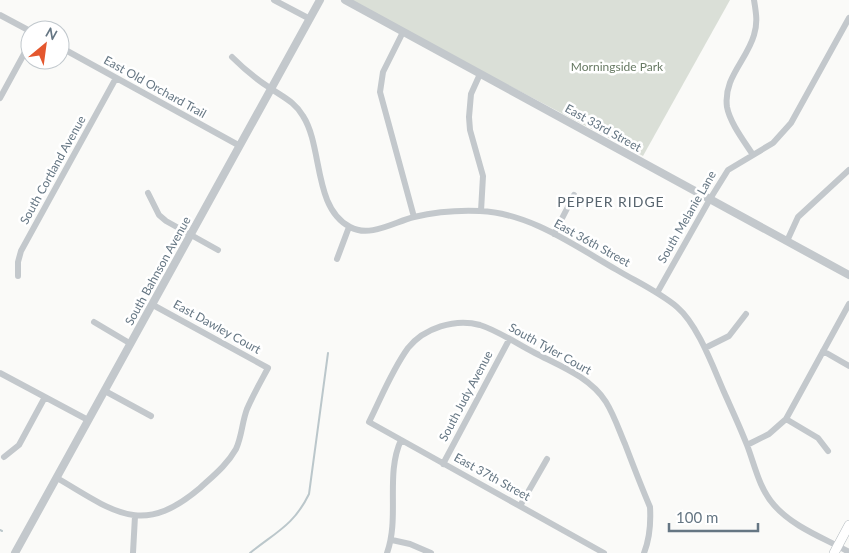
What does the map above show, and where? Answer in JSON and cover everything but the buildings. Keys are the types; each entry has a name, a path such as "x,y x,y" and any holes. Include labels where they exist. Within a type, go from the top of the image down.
{"main road":[{"path":"836,549 849,525"}],"street":[{"path":"274,0 310,19"},
{"name":"South Bahnson Avenue","path":"15,553 320,0"},
{"name":"East 33rd Street","path":"345,0 849,276"},
{"path":"753,155 728,108 727,91 730,80 754,37 757,23 757,0"},
{"path":"0,15 20,26"},
{"name":"South Melanie Lane","path":"656,293 728,170 773,143 791,123 849,18"},
{"path":"403,32 383,72 380,92 414,217"},
{"name":"East Old Orchard Trail","path":"70,53 240,146"},
{"path":"232,57 244,69 297,106 306,121 328,200 335,215 349,227 337,259"},
{"path":"0,98 20,61"},
{"path":"480,74 471,94 468,116 483,176 481,211"},
{"name":"South Cortland Avenue","path":"18,276 18,262 21,251 116,78"},
{"path":"787,242 798,217 849,170"},
{"path":"148,193 159,215 174,226 218,250"},
{"path":"554,234 574,195"},
{"name":"East 36th Street","path":"349,227 358,230 374,230 414,217 447,212 481,211 514,216 554,234 656,293 679,308 688,319 705,348 747,445 758,478 774,505 786,517 836,549 849,552"},
{"name":"East Dawley Court","path":"57,478 107,507 136,516 160,514 184,501 230,460 242,433 247,410 268,368 153,304"},
{"path":"747,445 769,434 786,420 849,304"},
{"path":"705,348 729,336 746,314"},
{"path":"94,322 131,344"},
{"name":"South Tyler Court","path":"369,422 409,347 435,328 466,323 481,325 583,379 605,401 612,412 650,507 650,536 644,553"},
{"name":"South Judy Avenue","path":"443,464 510,340"},
{"path":"823,351 849,366"},
{"path":"0,373 88,420"},
{"path":"105,391 152,416"},
{"path":"4,457 19,445 45,397"},
{"path":"786,420 818,438 828,450"},
{"name":"East 37th Street","path":"369,422 520,506 595,551 604,553"},
{"path":"387,553 392,540 393,475 396,450 401,440"},
{"path":"520,506 547,459"},
{"path":"133,553 136,516"},
{"path":"392,540 410,544 432,553"}],"green space":[{"name":"Morningside Park","path":"346,0 730,0 643,156"}],"waterway":[{"path":"250,553 291,521 309,494 328,353"}],"district":[{"name":"PEPPER RIDGE","path":"611,202"}]}
